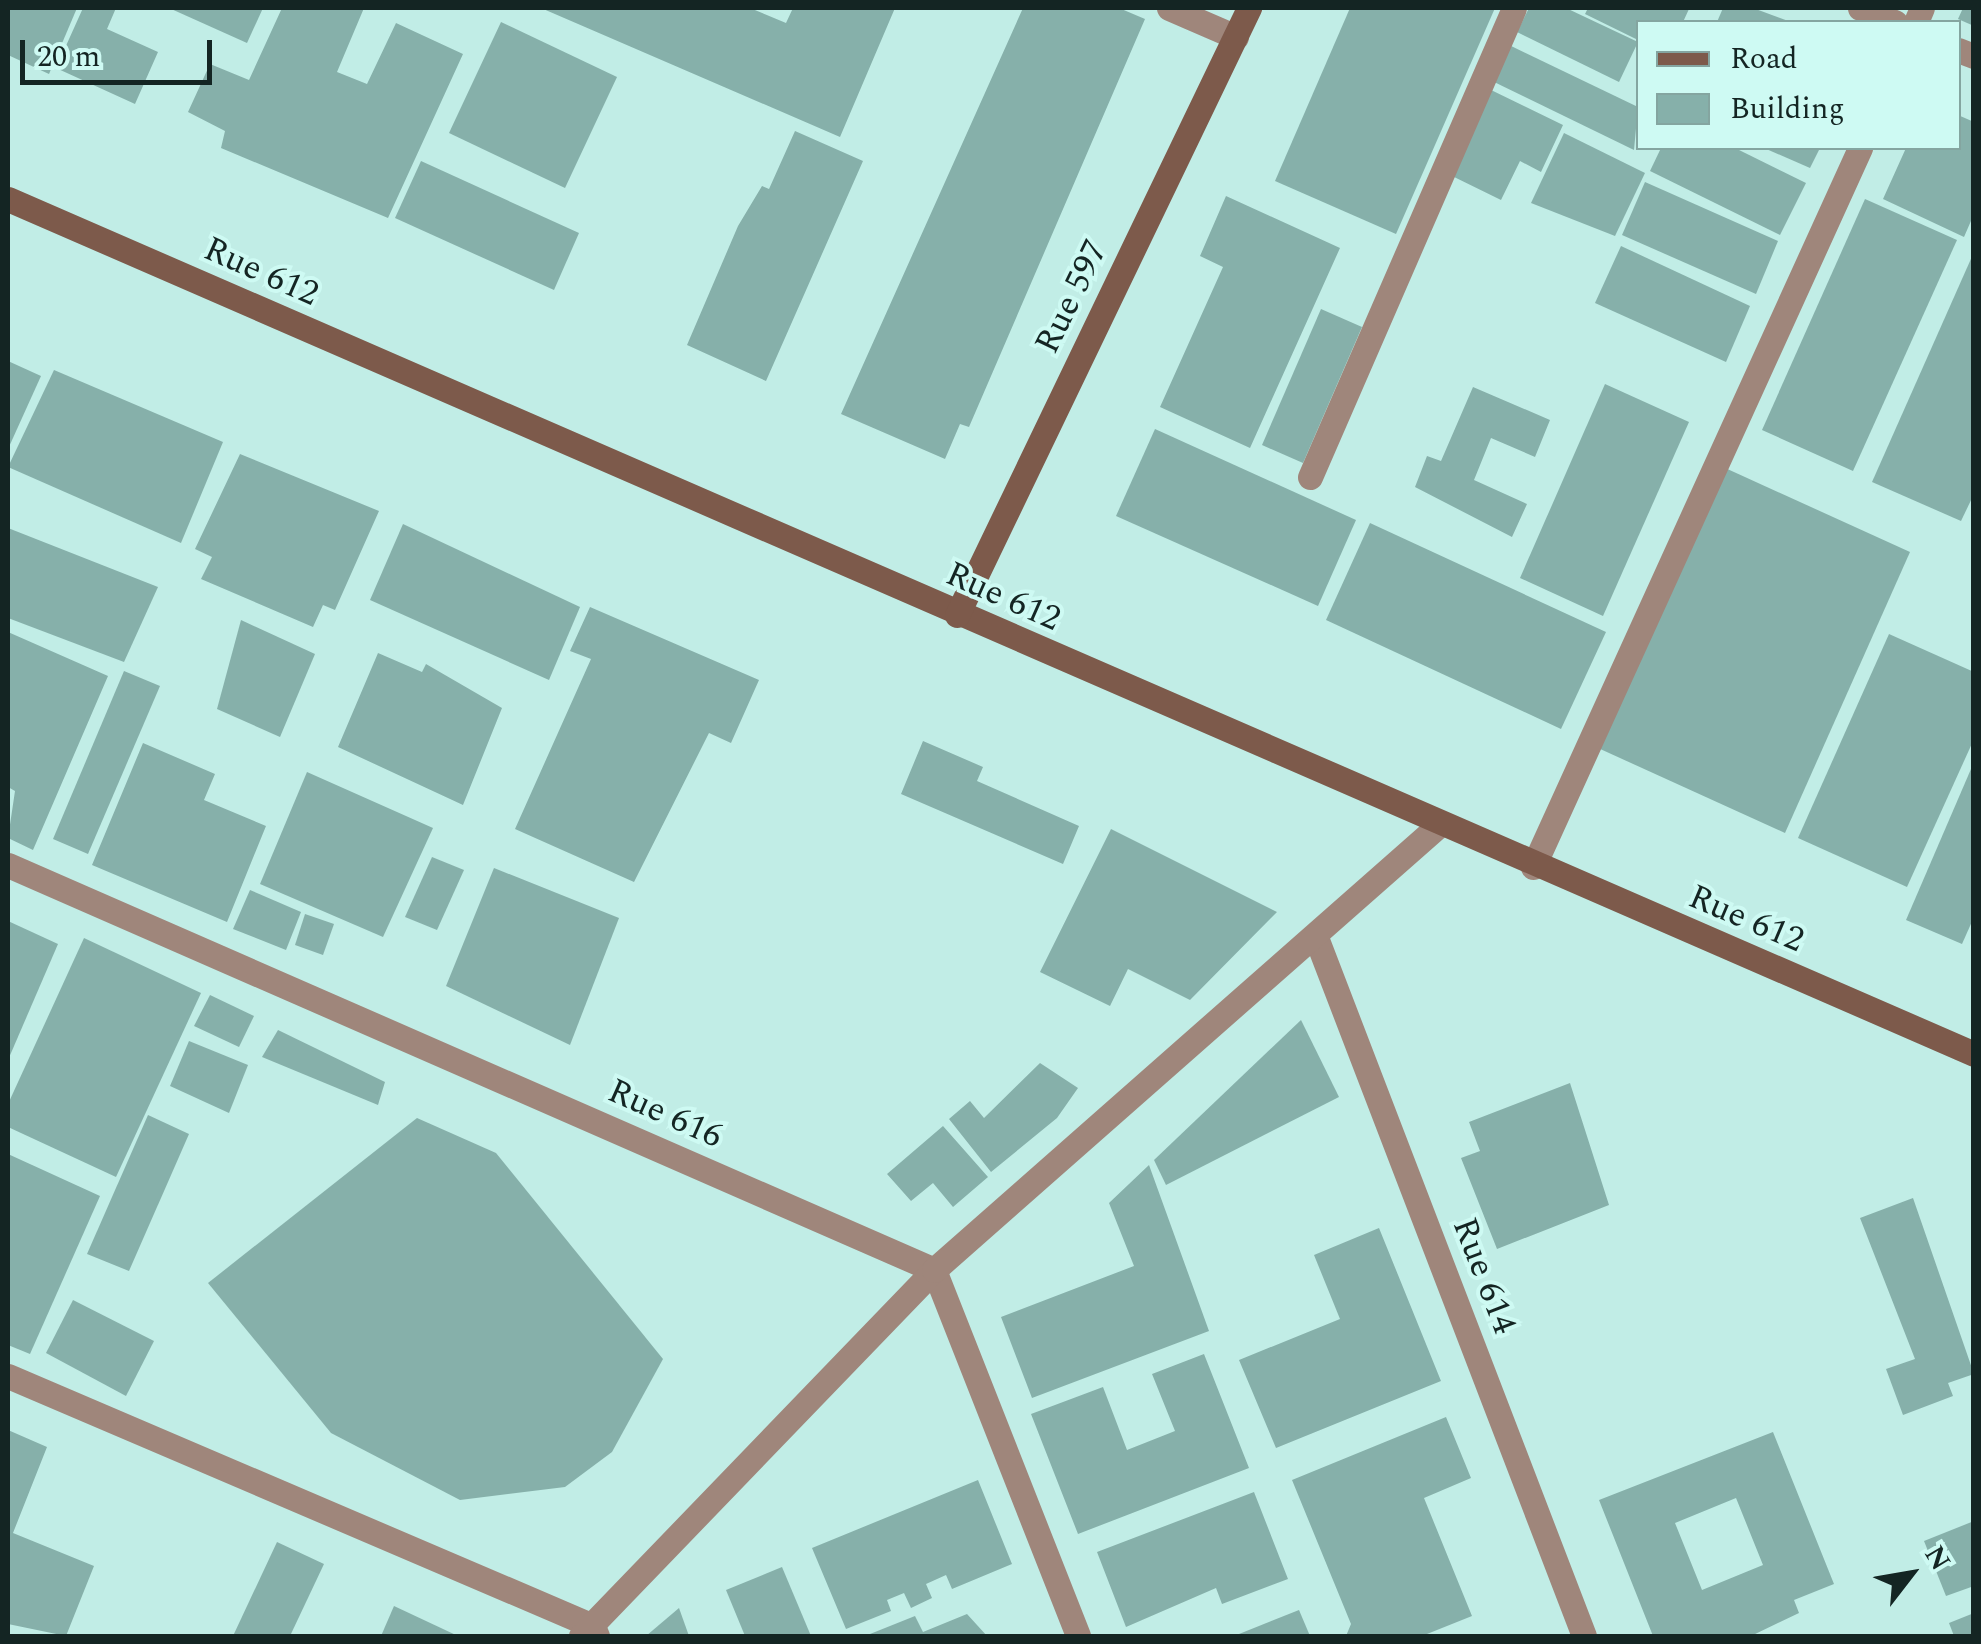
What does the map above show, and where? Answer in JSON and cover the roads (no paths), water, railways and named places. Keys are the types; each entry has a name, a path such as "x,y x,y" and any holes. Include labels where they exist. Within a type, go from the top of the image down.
{"street":[{"path":"1169,8 1236,38"},
{"name":"Rue 597","path":"958,616 1249,8"},
{"path":"1310,477 1514,8"},
{"path":"1860,8 1890,20"},
{"path":"1533,867 1859,150"},
{"name":"Rue 612","path":"8,199 1533,867 1974,1054"},
{"path":"8,1376 590,1633 934,1270 1317,940 1439,825"},
{"name":"Rue 616","path":"8,864 934,1270"},
{"name":"Rue 614","path":"1317,940 1584,1636"},
{"path":"934,1270 1078,1636"}]}
